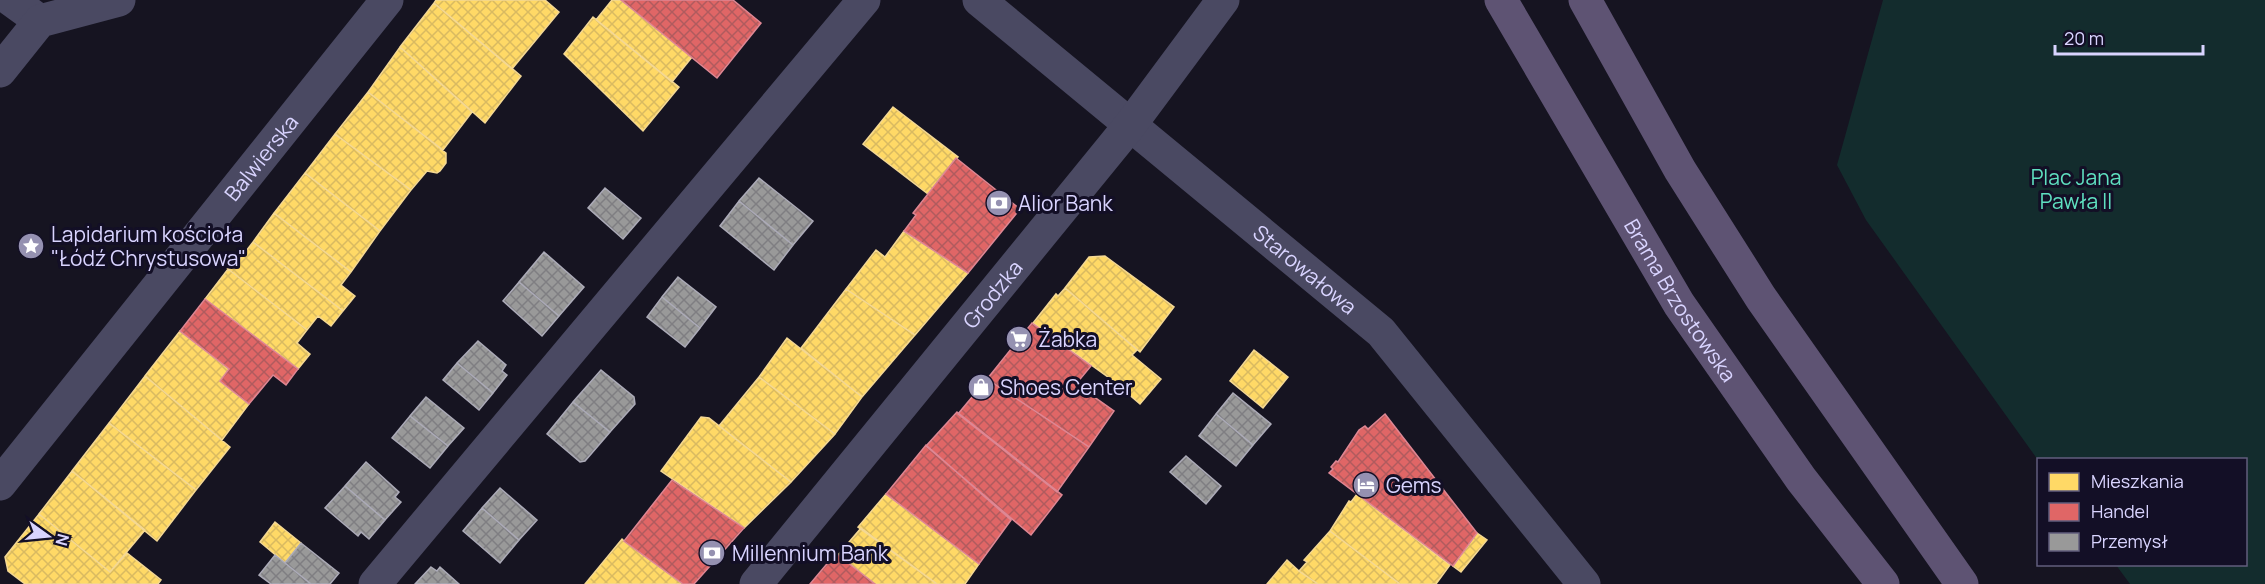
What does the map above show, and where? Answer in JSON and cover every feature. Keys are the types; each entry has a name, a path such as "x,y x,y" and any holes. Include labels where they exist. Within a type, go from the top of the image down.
{"main road":[{"name":"Brama Brzostowska","path":"1501,0 1679,304 1801,479 1883,584"},
{"path":"1585,0 1680,170 1761,298 1962,584"}],"street":[{"path":"11,0 40,21"},
{"path":"0,71 40,21 119,0"},
{"name":"Balwierska","path":"0,484 387,0"},
{"path":"375,584 864,0"},
{"name":"Starowałowa","path":"979,0 1381,332 1575,580"},
{"name":"Grodzka","path":"756,584 1131,124 1223,0"}],"green space":[{"name":"Plac Jana Pawła II","path":"1883,0 2265,0 2265,584 2130,584 2117,566 2247,566 2247,458 2037,459 1866,220 1837,165"}],"building: Mieszkania":[{"path":"436,0 545,0 559,12 512,69 434,3"},
{"path":"612,0 621,0 692,57 672,82 596,20"},
{"path":"434,3 521,76 485,123 400,47"},
{"path":"593,17 679,87 643,131 564,54"},
{"path":"400,47 472,112 443,150 368,92"},
{"path":"368,92 446,153 446,163 440,171 437,173 427,171 411,190 335,134"},
{"path":"893,107 958,157 928,194 863,144"},
{"path":"335,134 411,190 380,231 305,173"},
{"path":"305,173 380,231 351,272 274,213"},
{"path":"274,213 351,272 341,285 355,296 343,311 253,242"},
{"path":"904,231 968,273 915,335 846,289 876,250 885,257"},
{"path":"253,242 343,311 331,326 318,316 307,330 228,269 233,268"},
{"path":"1105,256 1174,307 1140,352 1065,288 1089,257"},
{"path":"228,269 307,330 297,343 310,354 298,369 205,299"},
{"path":"1065,288 1137,350 1132,355 1161,379 1140,404 1112,380 1033,323 1056,294 1058,296"},
{"path":"846,289 915,335 862,397 801,348"},
{"path":"180,331 229,369 220,381 249,404 222,440 145,376"},
{"path":"787,338 862,397 835,434 759,377"},
{"path":"1254,350 1288,377 1263,408 1230,381"},
{"path":"145,376 230,447 196,490 109,423"},
{"path":"759,377 835,434 791,482 719,426"},
{"path":"701,417 709,418 791,482 744,528 661,471"},
{"path":"109,423 196,490 157,541 72,471"},
{"path":"72,471 145,530 110,572 39,514"},
{"path":"886,494 979,564 965,584 937,584 858,527"},
{"path":"1357,494 1450,565 1436,584 1400,584 1330,531 1349,501 1351,502"},
{"path":"39,514 110,572 127,553 161,580 158,584 25,584 8,571 5,557"},
{"path":"275,522 301,543 285,563 260,542"},
{"path":"861,528 937,584 875,584 838,555"},
{"path":"1330,531 1400,584 1318,584 1299,571 1307,562 1304,560"},
{"path":"1477,533 1487,540 1461,572 1453,566"},
{"path":"622,539 624,541 683,584 585,584"},
{"path":"1287,560 1299,571 1318,584 1267,584"}],"building: Handel":[{"path":"621,0 733,0 761,23 717,78"},
{"path":"956,158 1020,209 968,273 904,231 916,215 913,213"},
{"path":"205,299 298,369 286,385 273,375 249,404 220,381 229,369 180,331"},
{"path":"1032,323 1091,366 1076,384 1114,411 1089,447 987,379"},
{"path":"987,379 1089,447 1057,492 958,414"},
{"path":"957,412 1062,495 1031,535 926,446"},
{"path":"1385,414 1477,533 1453,566 1329,473 1359,430 1365,426 1368,429"},
{"path":"926,445 1011,520 979,564 886,494"},
{"path":"672,480 744,528 694,584 683,584 624,541"},
{"path":"836,553 838,555 875,584 810,584"}],"building: Przemysł":[{"path":"759,178 813,221 793,245 739,201"},
{"path":"605,188 641,218 623,239 588,208"},
{"path":"739,201 793,245 774,270 720,226"},
{"path":"544,252 584,287 559,316 519,282"},
{"path":"678,277 716,307 700,328 662,297"},
{"path":"519,282 559,316 542,336 503,301"},
{"path":"662,297 700,328 685,347 647,317"},
{"path":"478,341 506,365 502,371 507,375 493,393 457,363"},
{"path":"457,363 493,393 479,410 443,380"},
{"path":"601,370 634,397 635,404 610,432 573,402"},
{"path":"1233,393 1271,424 1253,445 1216,414"},
{"path":"426,397 464,428 448,446 410,416"},
{"path":"573,402 610,432 585,461 580,462 547,434"},
{"path":"1216,414 1253,445 1236,466 1199,436"},
{"path":"410,416 448,446 430,468 392,438"},
{"path":"1186,456 1221,486 1206,504 1170,472"},
{"path":"366,462 399,492 395,497 401,502 385,520 345,486"},
{"path":"345,486 385,520 369,539 361,532 358,536 325,508"},
{"path":"500,488 537,520 519,540 482,508"},
{"path":"482,508 519,540 500,563 463,531"},
{"path":"301,543 339,573 330,584 311,584 285,563"},
{"path":"275,555 311,584 271,584 259,575"},
{"path":"431,567 437,571 440,567 459,584 415,584"}],"place":[{"name":"Alior Bank","path":"999,203"},
{"name":"Lapidarium kościoła \"Łódź Chrystusowa\"","path":"31,246"},
{"name":"Żabka","path":"1019,339"},
{"name":"Shoes Center","path":"981,387"},
{"name":"Gems","path":"1366,485"},
{"name":"Millennium Bank","path":"712,553"}]}
